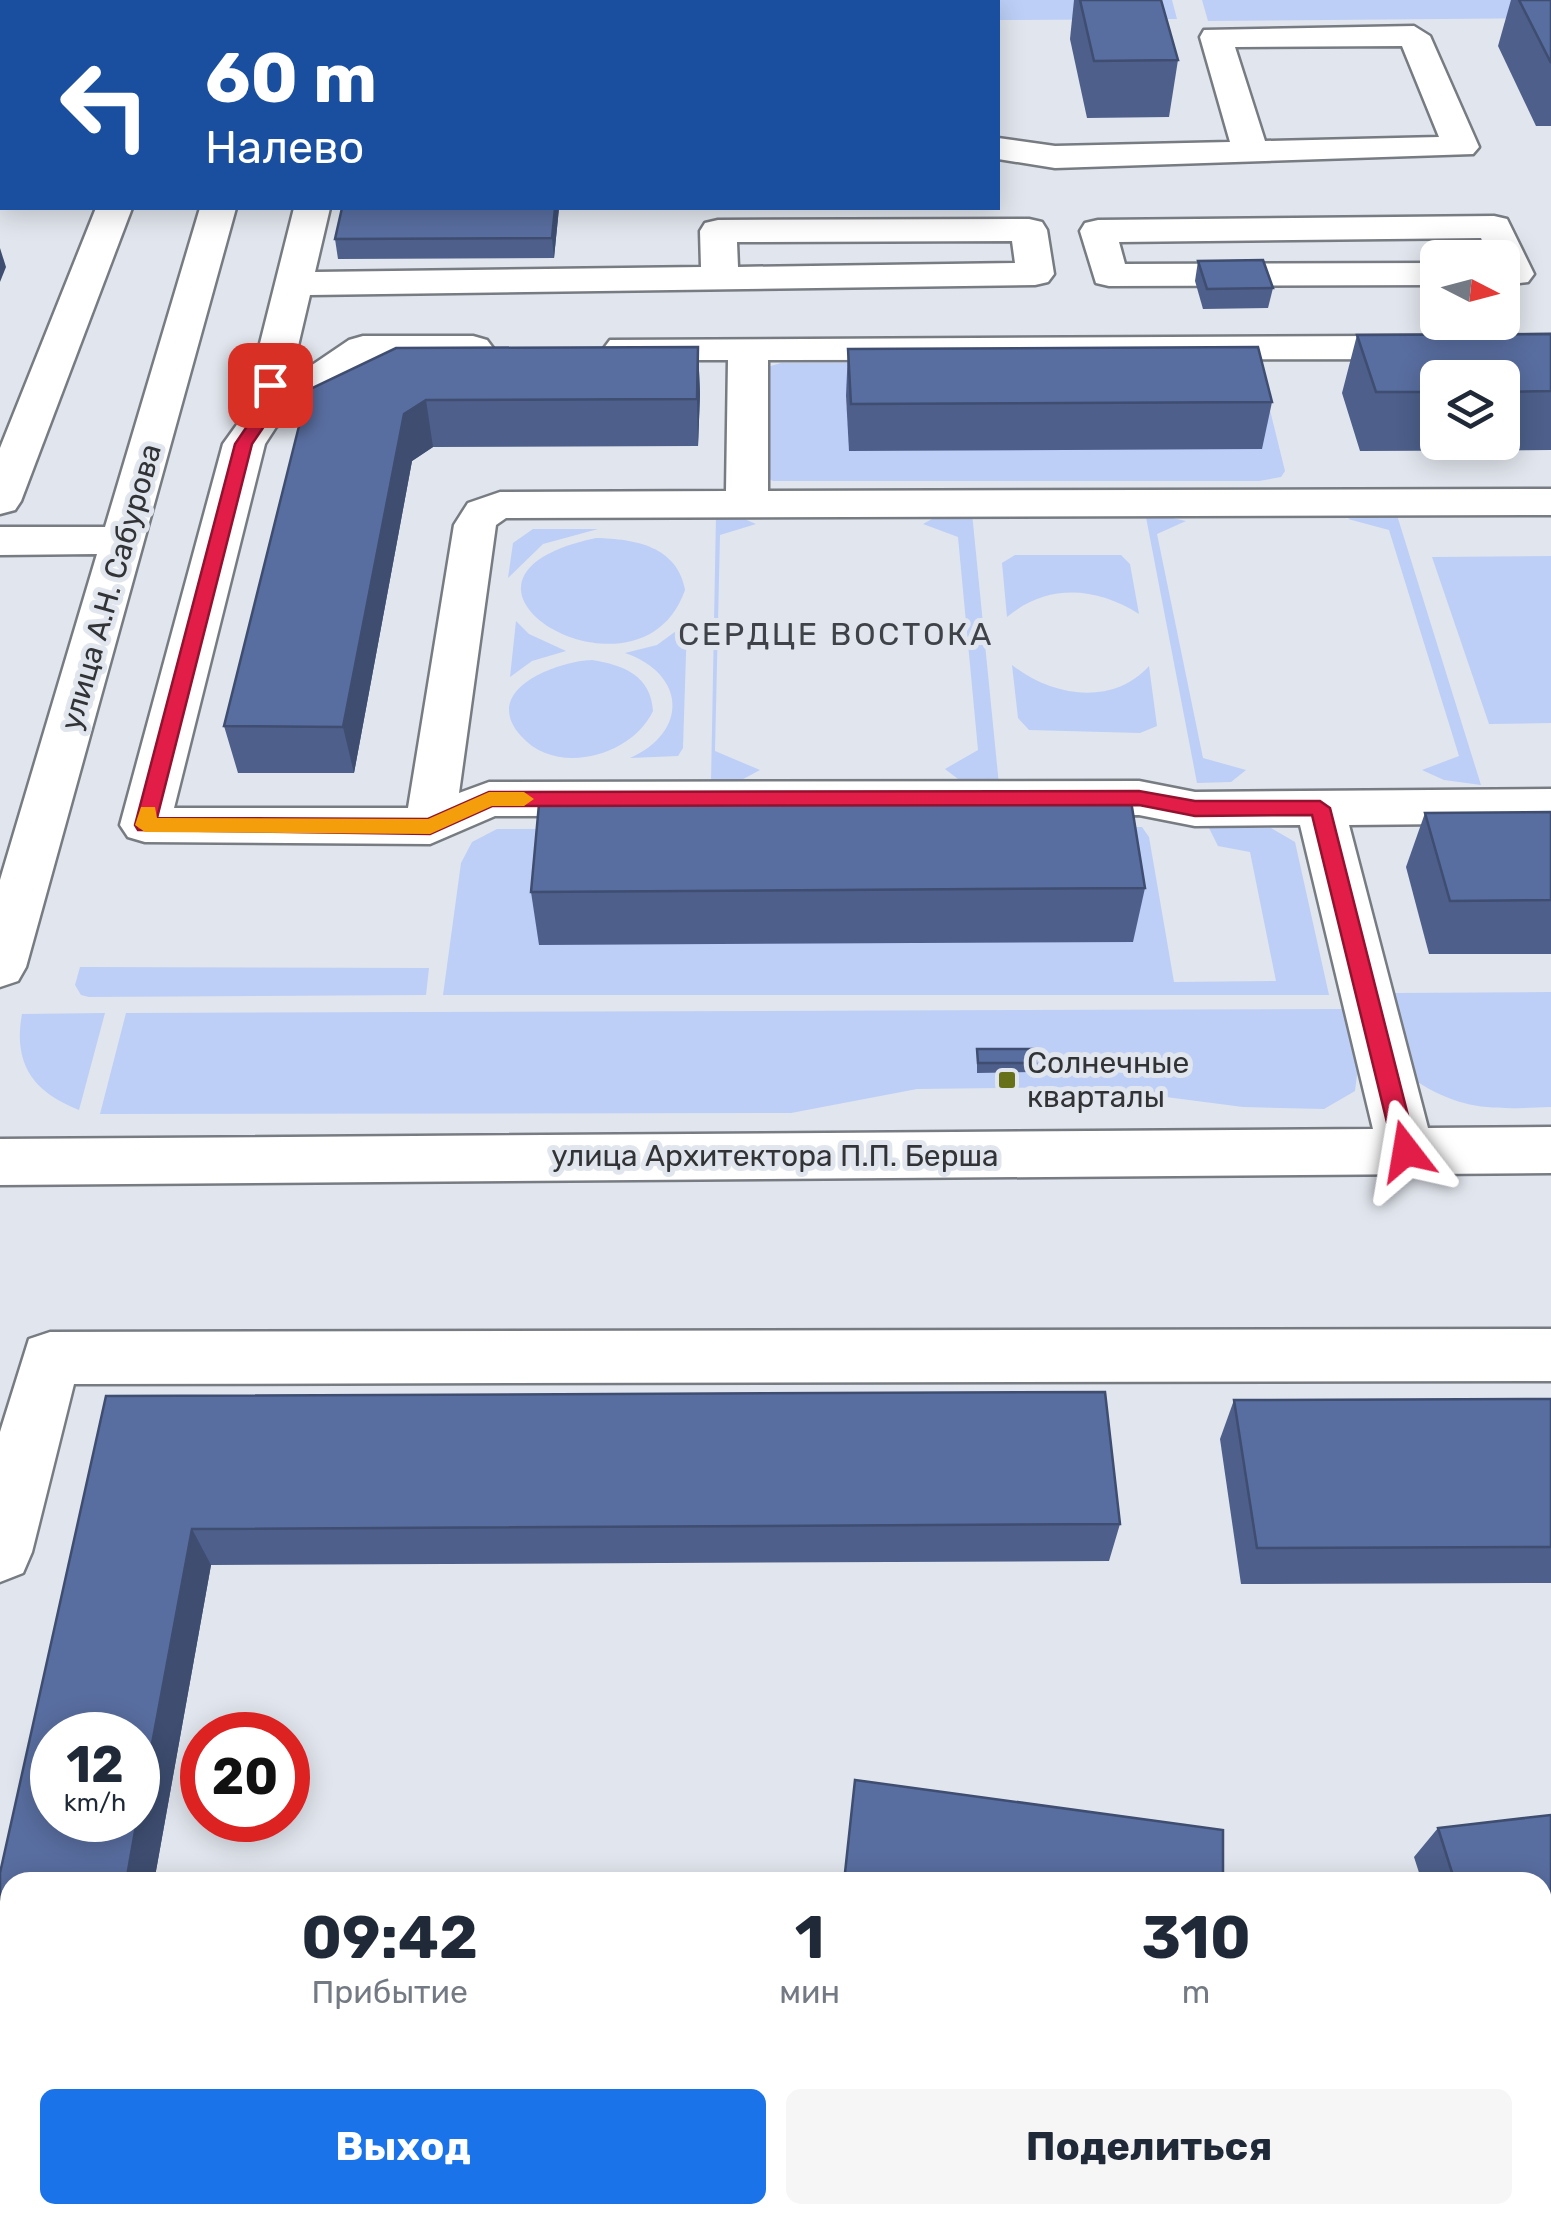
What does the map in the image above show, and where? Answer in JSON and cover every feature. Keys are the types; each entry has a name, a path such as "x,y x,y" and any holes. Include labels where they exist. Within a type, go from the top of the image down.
{"street":[{"path":"1000,149 1055,157 1212,155 1250,149 1461,147 1414,36 1216,37 1250,149"},
{"path":"0,501 113,210"},
{"name":"улица А.Н. Сабурова","path":"0,966 217,210"},
{"path":"312,210 261,419 244,444 145,825 430,826 489,799 1139,798 1195,808 1551,806"},
{"path":"1420,274 1109,274 1098,231 1494,227 1500,240"},
{"path":"296,284 1036,274 1029,230 718,231 720,276"},
{"path":"1322,274 1343,347"},
{"path":"296,284 362,348"},
{"path":"594,348 1551,347"},
{"path":"261,419 362,348 517,348"},
{"path":"747,503 748,348"},
{"path":"430,826 476,525 483,512 520,504 1551,502"},
{"path":"0,542 125,540"},
{"path":"1320,808 1406,1151"},
{"name":"улица Архитектора П.П. Берша","path":"0,1162 1551,1150"},
{"path":"0,1552 50,1358 1551,1354"}],"shaded area":[{"path":"1000,0 1172,0 1177,19 1000,20"},
{"path":"1202,0 1551,0 1551,18 1208,21"},
{"path":"781,363 1222,363 1262,378 1285,471 1281,477 1259,481 773,481 765,477 764,368","holes":["846,396 1261,448 850,451"]},
{"path":"1145,512 1186,521 1157,534 1203,758 1246,770 1231,782 1197,783"},
{"path":"1396,512 1481,785 1444,780 1422,770 1459,756 1389,530 1348,519"},
{"path":"972,513 999,785 958,779 945,769 978,750 958,537 923,524 941,514"},
{"path":"733,514 756,524 720,535 715,751 760,770 734,784 711,783 716,515"},
{"path":"533,529 598,529 543,544 508,578 513,543"},
{"path":"596,538 639,543 664,554 673,563 685,590 660,627 625,642 586,641 551,628 527,607 522,582 542,557"},
{"path":"1015,555 1121,555 1130,564 1139,614 1106,598 1072,593 1039,598 1007,617 1002,563"},
{"path":"1551,556 1551,723 1489,724 1432,557"},
{"path":"516,621 529,634 566,651 532,661 510,677"},
{"path":"687,623 683,748 678,756 630,758 663,734 672,704 660,675 645,662 625,653 657,645"},
{"path":"592,660 625,669 641,681 653,711 643,727 629,740 593,756 554,756 536,749 521,736 511,719 510,704 516,692 544,672"},
{"path":"1012,665 1045,684 1081,692 1117,688 1149,666 1157,726 1140,733 1029,730 1018,718"},
{"path":"1142,827 1149,837 1174,982 1276,981 1250,852 1218,846 1209,828 1271,828 1295,842 1329,995 443,995 461,863 472,842 497,829"},
{"path":"80,967 429,968 426,995 89,997 81,995 75,985"},
{"path":"1551,992 1551,1107 1497,1108 1465,1103 1416,1081 1391,993"},
{"path":"1348,1009 1359,1059 1355,1091 1324,1109 1243,1107 1089,1087 917,1089 791,1113 100,1114 126,1013"},
{"path":"105,1013 79,1110 49,1094 29,1074 21,1047 22,1014"}],"building":[{"path":"1080,0 1161,0 1178,60 1094,61"},
{"path":"1519,0 1551,0 1551,63"},
{"path":"342,210 555,210 552,238 335,239"},
{"path":"1263,260 1273,288 1207,289 1198,261"},
{"path":"1520,334 1551,334 1551,391 1520,392 1520,360 1420,360 1420,392 1376,392 1357,335 1420,335 1420,340 1520,340"},
{"path":"698,347 697,399 426,400 404,414 343,727 224,726 308,390 396,348"},
{"path":"1258,347 1272,402 851,404 848,349"},
{"path":"1131,801 1145,888 531,892 539,804"},
{"path":"1551,812 1551,900 1450,901 1425,813"},
{"path":"977,1049 1034,1049 1036,1063 978,1063"},
{"path":"1105,1392 1120,1524 192,1529 158,1712 36,1712 106,1396"},
{"path":"1551,1399 1551,1547 1257,1548 1234,1400"},
{"path":"30,1738 30,1842 133,1842 128,1872 0,1872"},
{"path":"855,1780 1223,1830 1223,1872 845,1872"},
{"path":"1551,1815 1551,1872 1452,1872 1438,1828"}],"slow traffic":[{"path":"148,812 145,825 430,826 489,799 524,799"}],"place":[{"name":"Солнечные кварталы","path":"1007,1080"}],"district":[{"name":"СЕРДЦЕ ВОСТОКА","path":"836,634"}],"route":[{"path":"270,385 261,419 244,444 145,825 430,826 489,799 1139,798 1195,808 1320,808 1406,1151"}]}
